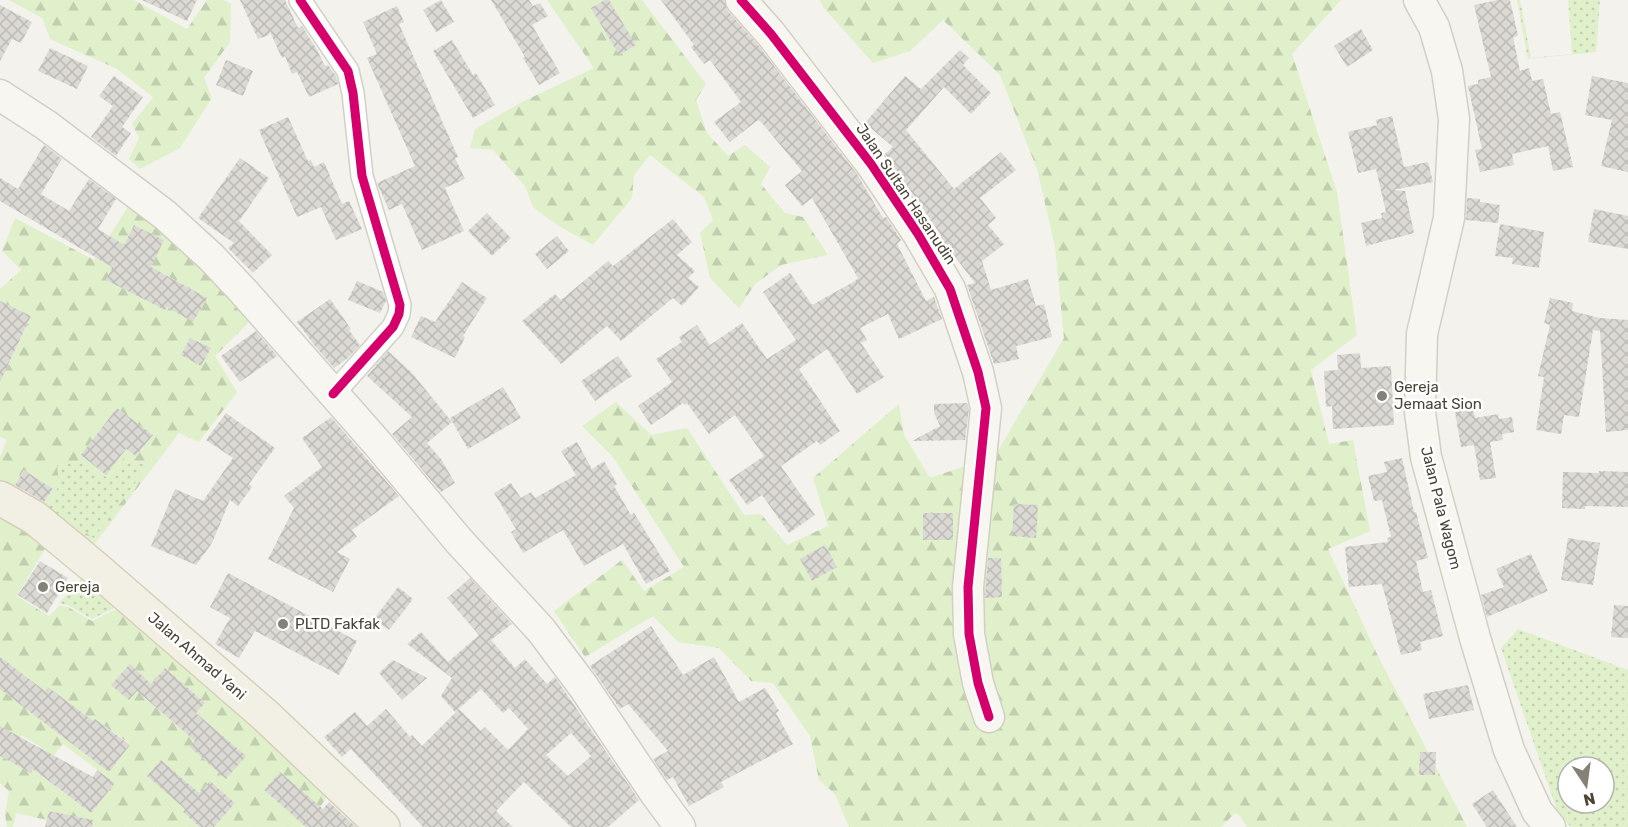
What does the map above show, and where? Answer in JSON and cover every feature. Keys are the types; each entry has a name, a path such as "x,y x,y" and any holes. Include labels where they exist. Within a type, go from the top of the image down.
{"main road":[{"name":"Jalan Sultan Hasanudin","path":"741,0 771,34 871,164 918,234 950,289 978,372 986,408 968,587 969,634 978,683 988,717"},
{"name":"Jalan Pala Wagom","path":"1419,0 1434,27 1447,71 1454,119 1449,218 1422,334 1420,412 1426,457 1475,638 1509,750 1537,811 1550,827"},
{"path":"0,95 63,138 165,215 211,257 378,443 459,541 541,630 681,827"},
{"name":"Jalan Ahmad Yani","path":"0,498 35,518 93,566 266,716 383,827"}],"street":[{"path":"300,0 348,71 353,93 362,176 400,305 393,327 359,368 333,394"}],"green space":[{"path":"9,0 134,0 187,29 207,0 223,0 231,4 230,42 204,78 212,98 180,148 140,169 129,159 139,138 132,124 153,97 117,69 50,39 42,18"},
{"path":"547,0 642,0 706,84 696,100 707,133 728,156 745,145 770,167 761,184 785,213 803,217 828,255 781,265 755,284 739,308 710,278 700,233 713,220 704,197 650,155 634,175 632,198 593,245 557,225 533,207 525,186 493,150 470,148 475,129 520,103 594,68"},
{"path":"820,0 1341,0 1292,54 1337,192 1357,335 1311,370 1329,444 1353,440 1370,531 1328,549 1377,654 1467,827 1247,827 1240,816 1235,813 1221,827 849,827 835,794 819,780 810,736 773,683 751,681 719,648 678,642 653,616 585,657 554,611 622,560 644,591 684,567 613,457 582,426 616,402 651,435 687,428 744,515 761,514 787,545 828,526 813,478 899,404 904,435 930,478 995,456 1064,338 1055,247 1037,169 1000,75 943,20 910,51 873,63 823,7"},
{"path":"1517,0 1520,0 1531,58 1572,54 1568,0 1600,0 1596,52 1528,59"},
{"path":"131,202 253,318 215,356 237,392 199,442 179,433 93,546 0,483 0,457 7,440 0,437 0,363 8,366 31,316 0,301 0,289 21,270 2,251 15,218 94,260","holes":["134,225 164,240 137,295 106,280","163,273 180,283 165,310 147,300","190,338 210,348 201,366 181,355","117,408 153,435 137,456 126,449 106,474 81,455","124,458 147,464 145,470 94,538 48,508 59,484 57,465 82,461 108,478","24,470 53,489 42,506 13,488"]},
{"path":"124,458 147,464 145,470 94,539 48,508 59,484 56,465 82,461 108,478"},
{"path":"0,513 18,524 46,547 17,596 49,616 59,606 68,607 92,621 125,605 328,795 307,827 214,827 235,803 210,781 183,812 200,827 79,827 80,818 49,811 47,820 16,813 13,827 7,827 5,814 9,791 0,783 0,747 9,731 0,726 0,689 35,684 0,657","holes":["130,665 147,680 129,700 112,685","165,668 205,703 182,730 141,695","95,719 130,744 113,767 79,741","210,725 226,778 190,747","21,735 44,749 31,773 7,760","63,744 115,783 91,813 39,774","161,761 188,783 174,799 147,776","280,772 306,795 290,813 264,790"]},
{"path":"85,575 122,604 92,619 68,605 59,603"},
{"path":"1518,629 1628,670 1628,827 1571,827 1560,815 1616,815 1616,755 1556,755 1556,807 1501,648"}],"building":[{"path":"142,0 197,0 187,21"},
{"path":"240,0 285,0 298,28 302,26 325,66 328,65 336,76 338,84 309,97 297,72 292,74 285,56 282,58 270,32 269,35 258,39"},
{"path":"441,0 454,22 436,32 423,10"},
{"path":"491,0 529,0 533,6 540,3 548,16 532,25 560,73 539,85"},
{"path":"609,0 636,45 619,55 591,8"},
{"path":"661,0 724,0 728,11 758,45 857,174 883,218 886,217 901,240 897,244 926,301 934,297 942,319 899,339 888,314 860,328 867,340 861,343 884,377 857,394 827,349 799,369 840,431 820,445 817,441 781,466 815,515 789,533 762,495 747,505 729,480 764,456 735,415 709,434 687,403 685,405 683,403 651,425 638,406 672,382 656,359 682,342 679,337 697,325 710,345 742,323 767,359 796,340 763,292 790,273 812,305 858,278 812,198 802,206 785,185 802,171 762,123 758,120 730,142 714,122 741,102 710,60 704,64 691,47 694,45"},
{"path":"1510,0 1518,36 1513,37 1520,71 1529,68 1532,81 1543,79 1551,114 1560,112 1573,167 1553,171 1548,146 1512,154 1514,165 1480,172 1475,150 1482,149 1468,86 1478,84 1478,80 1491,77 1474,5"},
{"path":"0,5 32,22 21,43 12,39 0,61"},
{"path":"397,6 404,22 399,24 458,157 455,158 465,179 445,188 464,231 422,250 402,204 389,210 377,183 415,166 367,58 377,54 363,22"},
{"path":"1361,29 1373,50 1347,67 1334,46"},
{"path":"452,40 473,75 476,73 495,105 473,118 433,51"},
{"path":"50,48 88,66 77,89 38,71"},
{"path":"960,50 969,58 963,65 991,93 971,114 944,87 906,130 954,189 1001,152 1016,170 980,198 996,218 988,225 1004,244 982,261 991,290 1028,279 1036,306 1044,304 1052,337 1016,346 1019,359 994,364 967,285 975,283 952,253 948,252 939,237 941,235 885,154 893,147 865,123 905,76 921,89"},
{"path":"226,60 253,71 243,96 216,85"},
{"path":"114,76 143,97 122,127 131,133 116,156 91,137 113,106 99,96"},
{"path":"1592,76 1628,83 1628,172 1601,166 1612,120 1585,115"},
{"path":"1392,116 1404,167 1428,162 1433,182 1393,190 1405,191 1414,233 1366,246 1361,223 1382,218 1381,213 1386,212 1376,169 1358,173 1348,132 1377,125 1376,120"},
{"path":"288,117 308,161 311,160 314,167 324,162 342,204 349,201 362,229 336,240 321,207 297,217 259,130"},
{"path":"44,145 62,159 41,194 69,211 89,179 116,199 98,229 124,245 134,225 164,240 151,267 207,298 193,322 167,307 165,310 106,280 112,267 0,201 0,178 18,189"},
{"path":"240,158 269,178 239,221 272,255 253,273 228,248 234,243 198,218"},
{"path":"1467,198 1500,205 1498,223 1466,220"},
{"path":"1594,209 1628,216 1628,249 1588,242"},
{"path":"487,213 511,238 492,256 468,231"},
{"path":"673,219 692,242 677,255 695,271 688,278 699,287 682,306 673,298 621,341 607,326 561,364 522,321 555,294 561,300 608,261 613,266"},
{"path":"1500,224 1544,232 1539,268 1512,264 1513,258 1495,256"},
{"path":"557,236 569,251 547,269 535,254"},
{"path":"357,281 383,292 386,301 380,313 348,300"},
{"path":"462,282 487,298 463,336 465,337 455,358 411,337 421,316 435,322"},
{"path":"1550,298 1573,303 1572,311 1600,318 1628,320 1628,430 1606,432 1600,331 1593,330 1579,417 1564,415 1561,434 1536,430 1544,377 1538,376 1550,325 1544,323"},
{"path":"330,299 360,345 334,368 297,322"},
{"path":"0,301 31,316 0,382"},
{"path":"256,331 277,356 240,382 221,356"},
{"path":"190,338 211,348 201,366 181,355"},
{"path":"388,351 412,373 452,422 427,443 441,459 455,483 441,492 392,434 412,417 367,376"},
{"path":"1360,353 1361,368 1391,366 1394,425 1333,429 1332,406 1326,407 1324,371 1338,370 1337,355"},
{"path":"618,356 632,376 595,401 581,381"},
{"path":"503,387 521,418 468,449 450,418"},
{"path":"967,403 969,409 965,440 912,441 940,426 934,413 934,404"},
{"path":"117,408 153,435 136,456 126,449 106,475 81,455"},
{"path":"1473,409 1475,418 1498,414 1499,419 1512,417 1514,432 1502,434 1503,440 1490,442 1496,478 1480,480 1474,445 1461,447 1455,412"},
{"path":"226,413 275,448 249,484 252,487 238,506 230,500 212,543 196,565 151,546 175,489 203,501 233,458 206,440"},
{"path":"331,417 399,496 352,530 357,537 337,552 350,559 333,592 268,559 294,508 284,496 322,467 302,438"},
{"path":"577,442 592,469 604,461 617,484 614,486 631,515 634,513 670,571 646,584 623,544 584,566 563,530 523,553 511,532 516,529 494,493 511,483 521,498 531,492 535,498 576,475 561,451"},
{"path":"1402,458 1414,512 1416,512 1428,558 1416,561 1423,592 1431,590 1443,636 1420,642 1422,650 1401,655 1382,584 1349,587 1345,547 1388,542 1387,538 1391,537 1382,500 1374,501 1368,476 1387,472 1384,462"},
{"path":"24,470 53,489 44,502 15,485"},
{"path":"1599,471 1628,472 1628,507 1562,508 1563,472 1599,473"},
{"path":"1014,504 1038,505 1036,538 1012,536"},
{"path":"923,513 953,513 953,540 923,540"},
{"path":"1568,538 1600,543 1593,585 1561,580"},
{"path":"825,545 837,567 812,581 800,559"},
{"path":"1531,554 1548,591 1487,617 1481,595 1504,587 1496,569"},
{"path":"988,558 1001,558 1002,597 985,598"},
{"name":"Gereja","path":"40,561 68,578 47,613 18,595"},
{"name":"PLTD Fakfak","path":"228,573 357,641 339,675 255,631 239,658 215,644 230,618 210,607"},
{"path":"470,578 512,624 491,640 515,668 525,659 547,684 555,677 639,800 608,827 571,827 524,782 496,811 513,827 423,827 351,749 342,757 324,737 355,712 367,726 386,709 410,737 412,735 422,746 459,709 481,731 485,727 508,750 528,729 509,708 503,713 481,689 455,712 441,696 452,678 407,644 421,632 448,662 479,635 447,598","holes":["571,733 591,756 568,776 546,755"]},
{"path":"398,587 413,599 389,630 374,619"},
{"path":"1614,605 1628,606 1628,638 1611,637"},
{"path":"651,626 683,675 714,657 739,702 765,688 779,711 776,713 793,744 721,782 724,787 689,806 673,777 667,780 653,759 668,751 628,704 620,709 590,666"},
{"path":"0,657 45,691 48,687 130,745 109,772 0,689"},
{"path":"393,660 427,678 402,700 379,673"},
{"path":"130,664 151,684 165,668 205,703 196,713 246,756 226,779 190,747 195,741 137,691 129,700 111,685"},
{"path":"1468,685 1474,710 1429,719 1423,694"},
{"path":"0,726 93,777 97,770 115,783 91,813 33,769 31,773 0,756"},
{"path":"1420,752 1436,752 1435,775 1419,775"},
{"path":"161,760 199,793 210,781 235,803 214,827 200,827 183,812 185,809 147,776"},
{"path":"280,772 323,809 329,802 356,827 306,827 264,790"},
{"path":"1493,790 1517,827 1487,827 1472,804"},
{"path":"49,811 93,820 92,827 45,827"}],"cycle path":[{"path":"300,0 348,71 353,93 362,176 400,305 393,327 333,394"},
{"path":"741,0 771,34 871,164 918,234 950,289 978,372 986,408 968,587 969,634 978,683 989,717"}],"place":[{"name":"Gereja Jemaat Sion","path":"1382,396"},
{"name":"Gereja","path":"43,587"},
{"name":"PLTD Fakfak","path":"283,624"}]}
